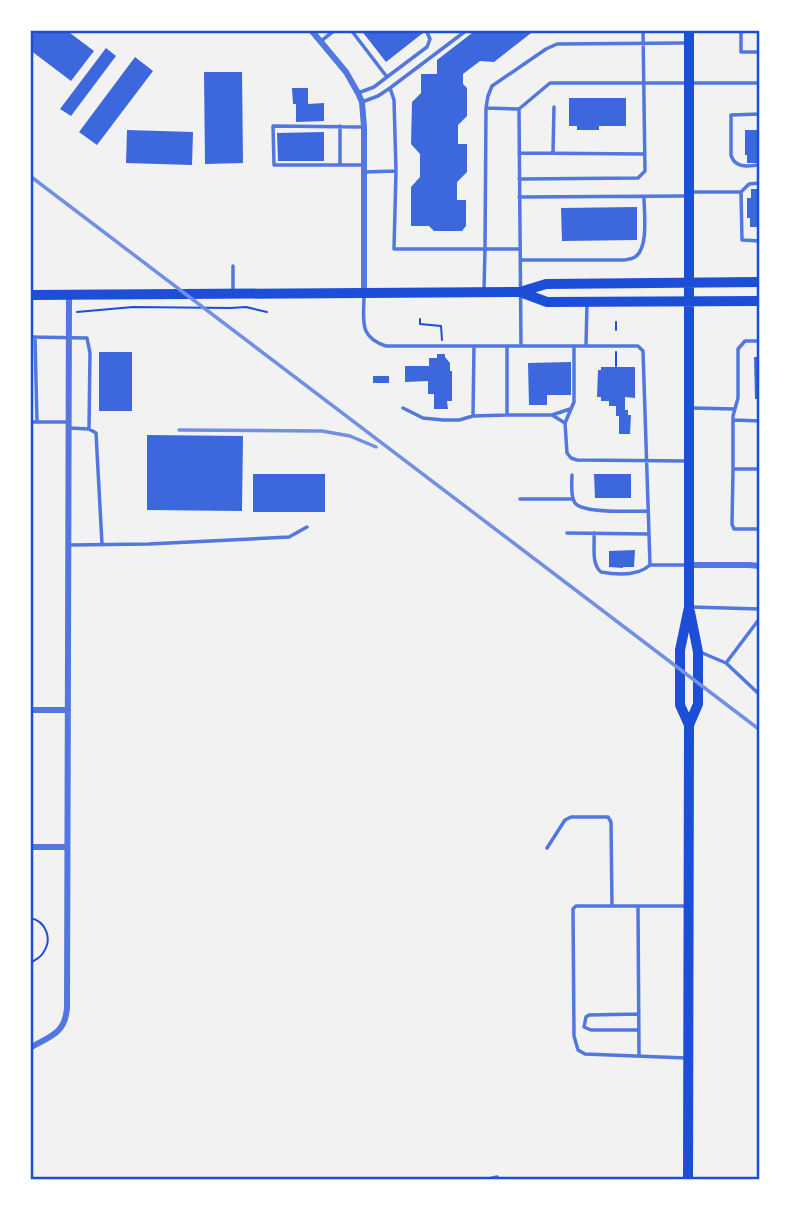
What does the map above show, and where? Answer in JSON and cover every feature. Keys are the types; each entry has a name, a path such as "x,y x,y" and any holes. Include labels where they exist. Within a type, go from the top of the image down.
{"main road":[{"path":"688,1180 689,725 698,704 698,652 689,607 689,30"},
{"path":"30,295 520,292 546,284 760,282"},
{"path":"520,292 547,302 760,301"},
{"path":"689,607 680,650 680,705 689,725"}],"street":[{"path":"311,30 346,72 362,102 364,293"},
{"path":"30,1048 58,1032 66,1022 67,1008 69,295"},
{"path":"689,565 760,566"},
{"path":"30,710 68,710"},
{"path":"30,847 67,847"}],"lane":[{"path":"321,41 335,30"},
{"path":"351,30 387,77"},
{"path":"358,93 374,87 427,47 430,38 426,30"},
{"path":"362,102 390,88 467,30"},
{"path":"519,179 639,178 645,171 643,30"},
{"path":"741,30 741,52 760,52"},
{"path":"484,292 486,108 492,86 557,44 689,43"},
{"path":"486,108 519,109 550,83 760,83"},
{"path":"390,88 394,100 396,172 394,248 519,249"},
{"path":"554,107 554,153"},
{"path":"519,109 521,346"},
{"path":"760,114 731,115 733,160 741,166 760,165"},
{"path":"364,127 273,126 274,165 340,165 396,172"},
{"path":"340,126 340,165"},
{"path":"519,153 645,154"},
{"path":"519,197 644,197 741,192 750,184 760,183"},
{"path":"741,192 742,240 760,241"},
{"path":"519,260 634,259 642,250 644,239 644,197"},
{"path":"233,266 233,293"},
{"path":"364,293 364,326 367,336 386,346 638,346 643,351 650,565"},
{"path":"586,346 587,302"},
{"path":"37,422 32,337 87,338 90,353 89,429"},
{"path":"760,341 745,341 737,349 738,398 733,420 732,524 734,529 760,529"},
{"path":"473,416 474,346"},
{"path":"507,346 507,415"},
{"path":"574,346 574,402 565,423 565,449 571,458 689,461"},
{"path":"402,408 423,418 459,419 473,416 552,415 571,409"},
{"path":"689,408 735,409"},
{"path":"552,415 565,423"},
{"path":"733,420 760,421"},
{"path":"30,422 69,425 96,433 102,544"},
{"path":"733,469 760,470"},
{"path":"572,475 573,499 578,507 588,510 648,511"},
{"path":"520,499 573,499"},
{"path":"68,545 289,537 307,527"},
{"path":"567,533 649,534"},
{"path":"594,533 595,564 601,572 635,573 643,572 650,565 689,565"},
{"path":"689,607 760,609"},
{"path":"726,663 760,618"},
{"path":"698,652 726,663 760,695"},
{"path":"547,848 565,820 570,817 608,817 611,821 612,906"},
{"path":"688,906 576,906 573,909 576,1047 581,1053 688,1058"},
{"path":"638,906 639,1056"},
{"path":"639,1014 589,1015 584,1022 584,1027 591,1030 639,1030"},
{"path":"485,1180 497,1177 498,1180"}],"path":[{"path":"69,311 82,313 133,307 247,307 267,312"},
{"path":"420,319 420,324 441,326 442,346"},
{"path":"616,330 617,322"},
{"path":"616,351 616,366"},
{"path":"30,918 45,926 47,931 45,952 30,963"}],"building":[{"path":"30,30 66,30 94,51 71,81 30,50"},
{"path":"361,30 420,30 423,33 386,62"},
{"path":"476,30 535,30 494,62 480,61 463,74 463,84 467,88 467,116 458,125 458,144 467,144 467,172 457,182 457,200 466,200 466,226 462,231 434,231 429,226 411,226 411,187 420,177 420,154 411,144 412,102 421,93 421,74 437,74 437,60"},
{"path":"106,48 116,56 71,116 60,109"},
{"path":"135,57 153,71 97,145 79,132"},
{"path":"204,72 242,72 243,163 205,164"},
{"path":"292,88 308,88 308,104 324,103 324,121 296,122 296,104 293,104"},
{"path":"569,98 626,98 626,126 599,126 599,130 577,130 577,126 569,126"},
{"path":"127,130 193,132 192,165 126,163"},
{"path":"745,130 759,130 760,163 747,163"},
{"path":"324,132 324,161 278,161 277,133"},
{"path":"751,189 760,189 760,227 750,227 750,218 747,218 747,198 751,198"},
{"path":"637,207 637,240 562,241 561,208"},
{"path":"99,352 132,352 132,411 99,411"},
{"path":"437,354 445,354 452,371 452,401 447,401 448,409 434,409 434,394 428,394 428,381 405,382 405,366 429,366 429,358 437,358"},
{"path":"754,357 760,357 760,399 755,399"},
{"path":"571,362 571,395 547,395 547,405 529,405 528,363"},
{"path":"601,367 635,367 635,398 625,397 625,410 631,415 630,434 619,434 616,406 609,406 609,401 601,401 601,397 597,397 598,370 601,370"},
{"path":"373,376 389,376 389,383 373,383"},
{"path":"147,435 243,436 242,511 147,510"},
{"path":"253,474 325,474 325,512 253,512"},
{"path":"594,474 631,474 631,498 595,498"},
{"path":"635,550 634,567 609,567 609,551"}],"railway":[{"path":"30,176 760,730"},
{"path":"179,430 322,431 350,436 376,447"}]}
